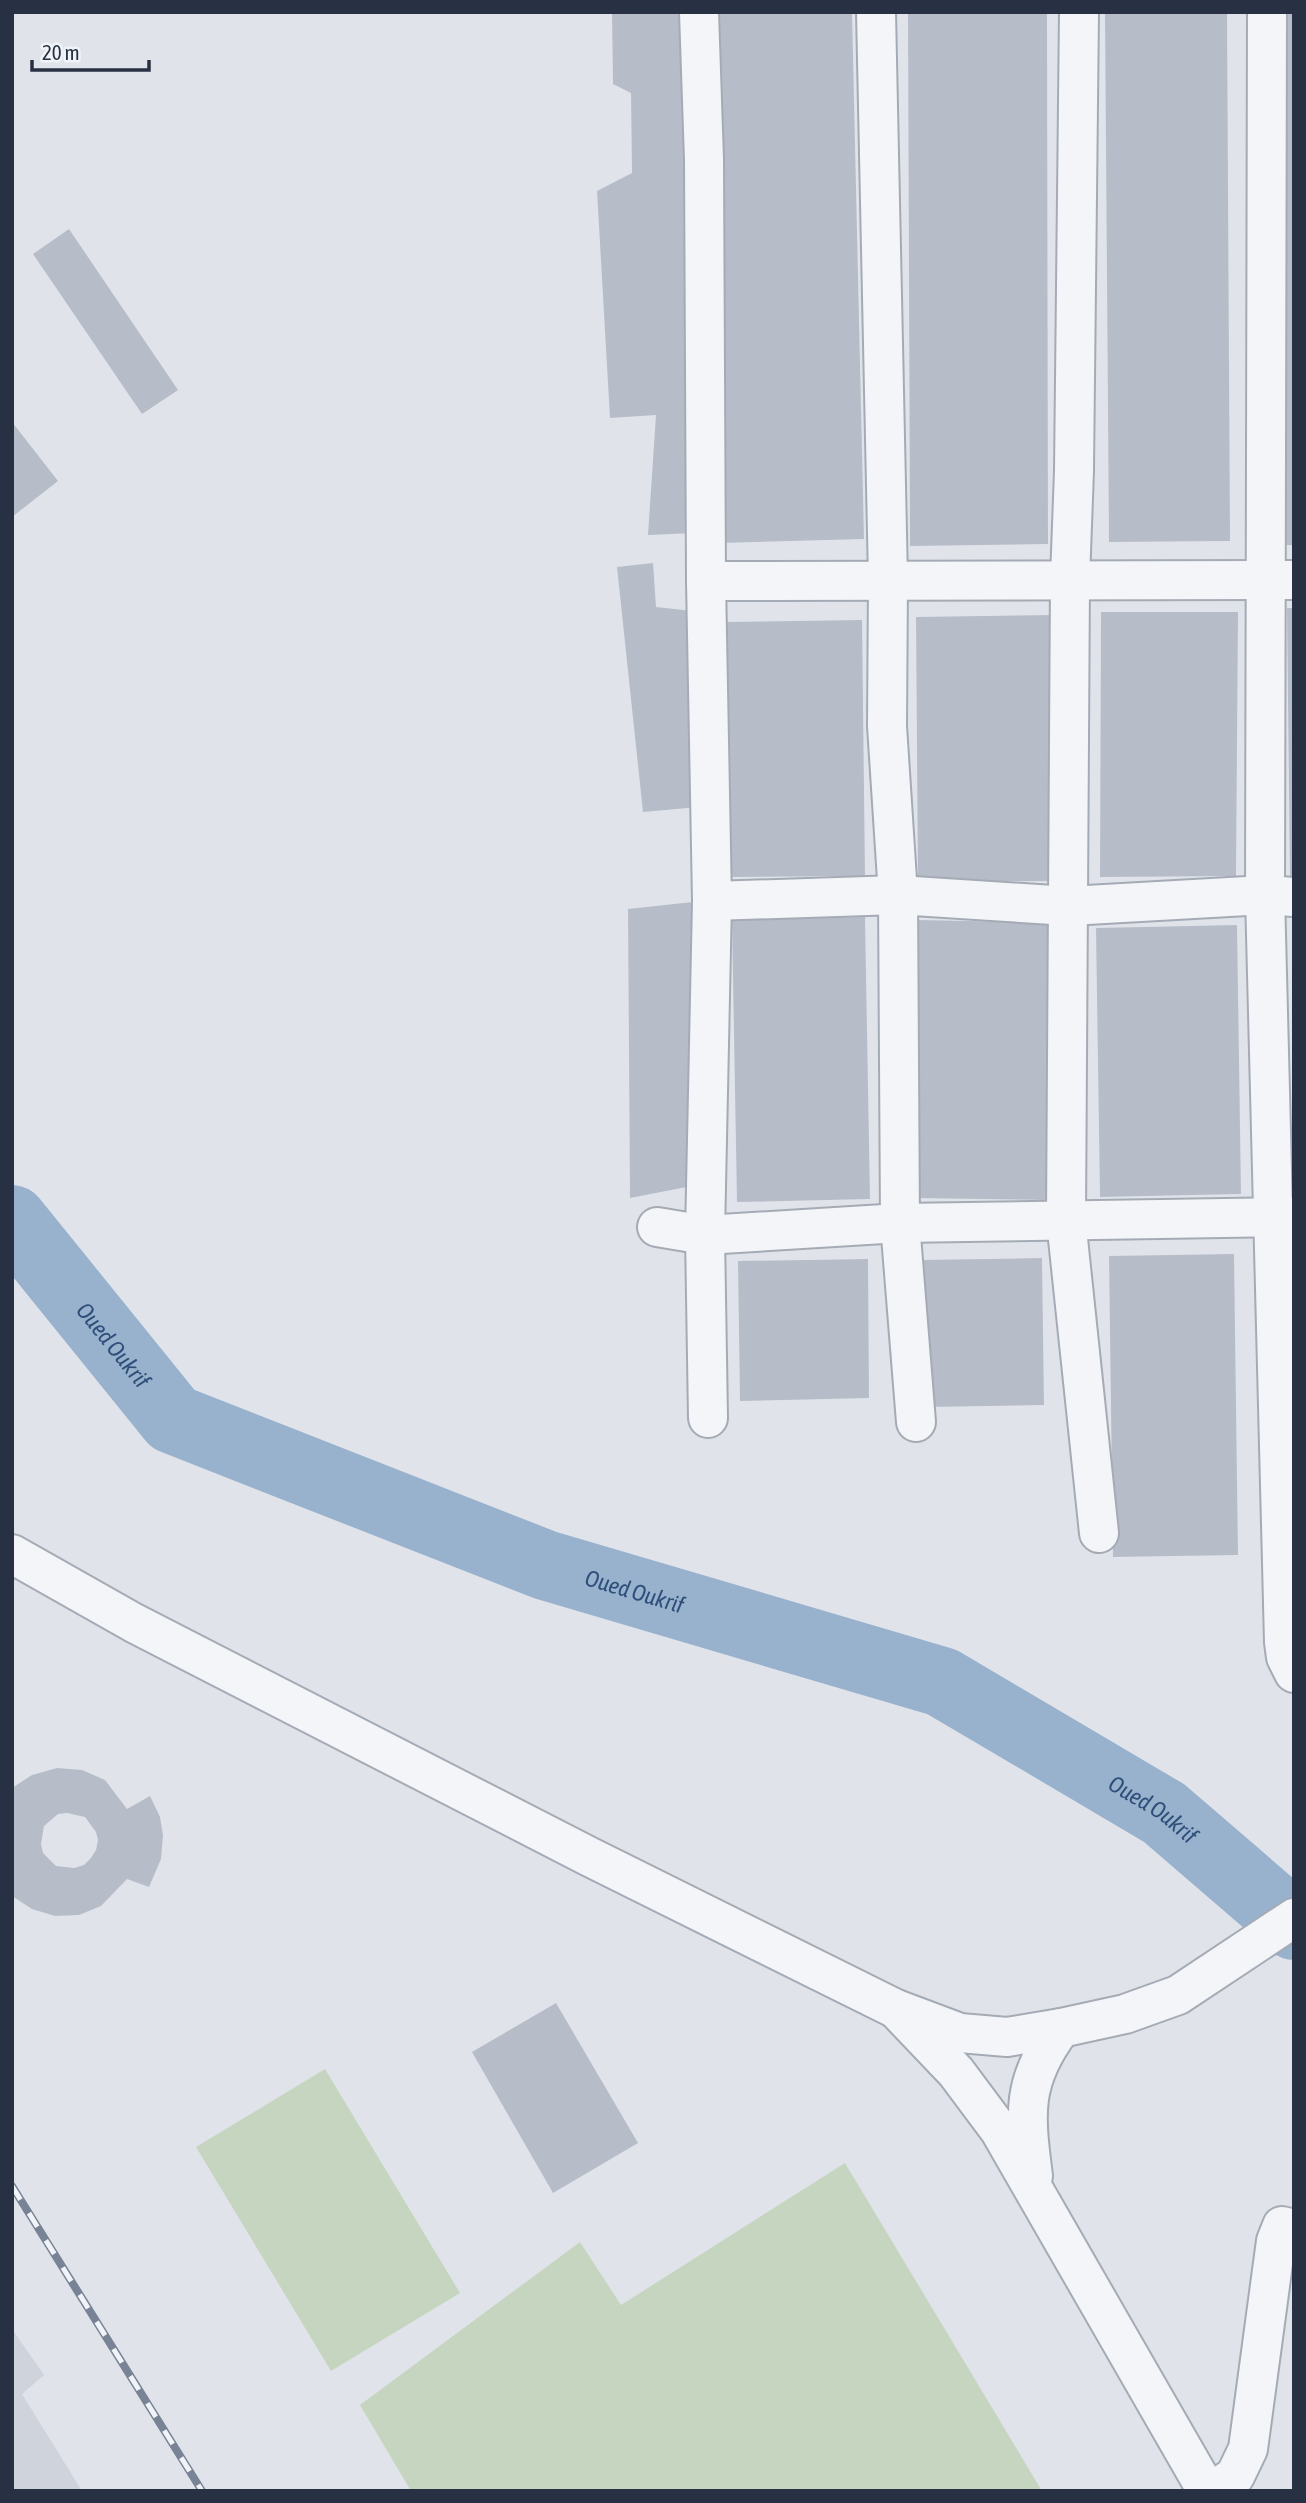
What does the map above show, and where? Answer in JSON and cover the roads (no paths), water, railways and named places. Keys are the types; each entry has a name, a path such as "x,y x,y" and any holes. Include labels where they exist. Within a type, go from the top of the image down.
{"street":[{"path":"699,12 704,160 706,581 712,901 705,1235 708,1418"},
{"path":"876,12 888,580 887,726 898,895 900,1223 916,1422"},
{"path":"1079,12 1074,471 1070,579 1066,1220 1099,1533"},
{"path":"1267,12 1280,580 1284,1642 1286,1657 1294,1673"},
{"path":"706,581 1280,580"},
{"path":"712,901 898,895 1069,906 1280,896"},
{"path":"657,1227 705,1235 900,1223 1284,1217"},
{"path":"12,1554 134,1623 588,1856 896,2009 960,2033 1007,2037 1125,2014 1178,1995 1294,1919"},
{"path":"896,2009 956,2072 1000,2131 1207,2491"},
{"path":"1036,2195 1027,2130 1031,2082 1043,2052 1061,2028"},
{"path":"1213,2491 1235,2476 1248,2449 1276,2241 1282,2226 1294,2229"}],"waterway":[{"name":"Oued Oukrif","path":"12,1220 173,1419 545,1565 942,1682 1164,1813 1294,1925"}],"railway":[{"path":"12,2186 202,2491"}]}
